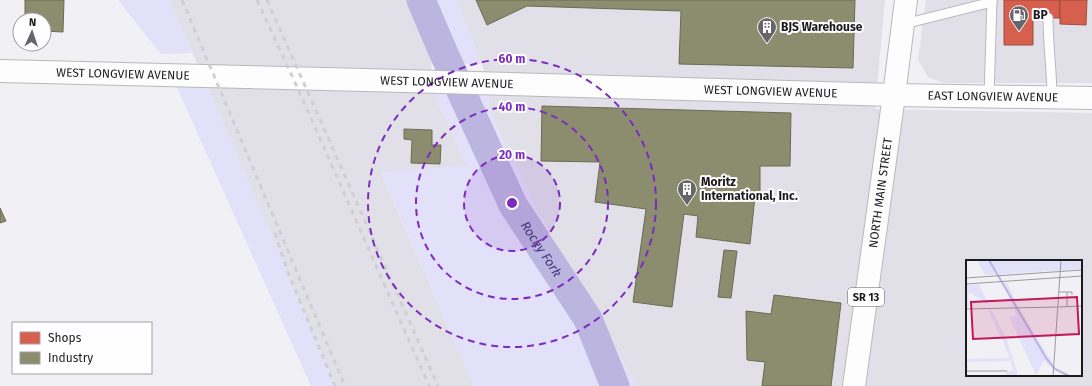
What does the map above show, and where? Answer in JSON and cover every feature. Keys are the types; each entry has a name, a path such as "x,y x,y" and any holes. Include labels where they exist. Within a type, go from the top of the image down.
{"main road":[{"name":"NORTH MAIN STREET","path":"854,386 906,0"},
{"name":"WEST LONGVIEW AVENUE","path":"0,71 894,95"},
{"name":"EAST LONGVIEW AVENUE","path":"894,95 1092,98"}],"lane":[{"path":"903,24 992,1 989,97"},
{"path":"1048,18 1048,43 1052,72 1052,98"}],"shaded area":[{"path":"118,0 169,0 192,53 161,54"},
{"path":"169,0 409,0 422,24 432,48 431,87 467,166 381,173 474,386 336,386"},
{"path":"409,0 456,0 482,64 432,64 432,48 422,24"},
{"path":"456,0 885,0 875,109 1092,113 1092,386 637,386 538,212 489,109 488,89 482,64"},
{"path":"926,0 1092,0 1092,83 943,83 928,77 918,60"},
{"path":"204,79 336,386 311,386 174,81"},
{"path":"431,87 488,89 489,109 538,212 637,386 474,386 381,172 467,166"}],"building: Shops":[{"name":"BP","path":"1004,0 1060,0 1060,18 1033,18 1033,45 1004,45"},
{"path":"1060,0 1087,0 1086,25 1060,24"}],"building: Industry":[{"path":"25,0 64,0 63,32 52,31 52,12 25,12"},
{"name":"BJS Warehouse","path":"476,0 855,0 853,68 679,64 681,11 527,6 487,25"},
{"name":"Moritz International, Inc.","path":"542,106 791,113 790,166 760,166 760,197 755,196 750,244 696,237 698,216 684,214 672,307 633,302 646,209 595,202 600,162 541,161"},
{"path":"404,129 432,130 432,145 441,145 440,164 411,163 412,140 404,139"},
{"path":"0,208 6,221 0,223"},
{"path":"724,250 737,251 731,298 718,297"},
{"path":"774,295 841,303 831,386 762,386 765,362 747,360 746,311 771,314"}],"waterway":[{"name":"Rocky Fork","path":"421,0 513,205 588,319 615,386"}],"railway":[{"path":"182,0 345,386"},
{"path":"257,0 303,100 429,386"},
{"path":"267,0 438,386"},
{"path":"275,233 287,270 335,386"}],"place":[{"name":"BP","path":"1019,32"},
{"name":"BJS Warehouse","path":"767,44"},
{"name":"Moritz International, Inc.","path":"687,206"}]}
